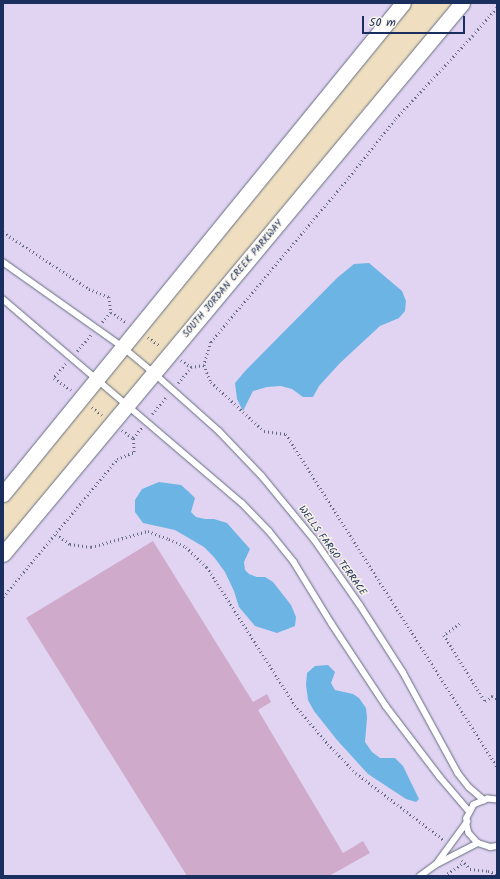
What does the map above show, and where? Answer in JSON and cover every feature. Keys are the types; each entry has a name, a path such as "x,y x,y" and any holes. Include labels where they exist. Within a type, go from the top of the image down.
{"main road":[{"path":"3,494 403,3"},
{"name":"SOUTH JORDAN CREEK PARKWAY","path":"3,554 462,3"}],"lane":[{"name":"WELLS FARGO TERRACE","path":"3,262 123,347 219,431 262,476 314,540 403,672 458,773 469,787 484,800"},
{"path":"3,299 71,359 242,503 269,531 294,562 386,706 440,777 469,811"},
{"path":"496,799 484,800 474,805 469,811 467,822 469,833 478,843 484,846 497,846"},
{"path":"435,865 467,822"},
{"path":"420,876 435,865 478,843"}],"path":[{"path":"497,8 395,120 348,179 211,342 204,365 211,382 264,430 286,434 497,767"},
{"path":"3,232 89,289 108,297 111,312 191,367"},
{"path":"111,312 54,378 133,438"},
{"path":"3,597 117,459 134,452 133,438 191,367 204,365"},
{"path":"56,534 70,544 91,547 148,531 186,547 207,567 295,705 328,744 356,773 444,841"},
{"path":"460,624 444,635 485,701 492,696 497,699"},
{"path":"444,876 463,861 470,869 488,871 497,874"}],"shaded area":[{"path":"3,3 403,3 3,494"},
{"path":"462,3 497,3 497,876 3,876 3,554"}],"water":[{"path":"369,263 402,291 406,301 405,311 399,318 380,326 340,363 319,386 313,397 303,397 292,389 281,386 267,387 253,391 243,411 237,399 235,383 246,370 337,278 354,264"},
{"path":"159,482 181,485 189,492 195,498 191,512 196,517 214,519 227,523 250,549 244,562 245,570 249,574 257,577 265,577 273,582 291,605 296,617 295,626 277,633 255,626 239,607 234,591 225,572 214,557 204,547 175,530 143,523 135,512 135,500 142,489"},
{"path":"328,665 335,672 331,683 335,690 353,694 359,698 366,708 367,718 365,742 372,752 380,758 395,758 403,766 419,799 416,802 406,799 368,774 337,740 314,711 308,700 306,685 307,673 315,666"}],"building":[{"path":"153,541 253,702 267,694 271,702 258,710 343,853 363,841 370,853 329,876 187,876 26,618"}]}
